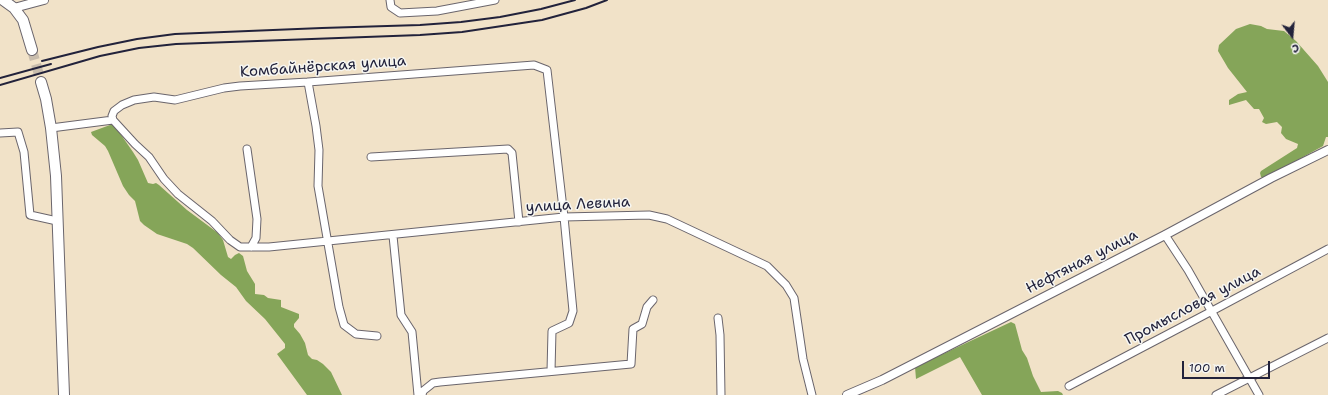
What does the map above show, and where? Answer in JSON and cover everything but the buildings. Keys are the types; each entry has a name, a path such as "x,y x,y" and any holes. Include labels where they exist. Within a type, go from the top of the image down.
{"main road":[{"path":"4,0 14,8 23,20 32,50"},
{"path":"41,82 46,99 51,128 56,176 64,395"}],"street":[{"path":"14,8 44,0"},
{"path":"390,4 400,13 437,11 495,0"},
{"name":"Комбайнёрская улица","path":"113,120 112,116 114,111 122,105 134,100 154,97 175,100 224,88 259,84 308,82 534,65 547,70 564,217"},
{"path":"308,82 319,150 318,186 324,223 329,241 339,307 344,325 356,334 377,336"},
{"path":"51,128 113,120"},
{"name":"улица Левина","path":"113,120 149,157 164,179 178,194 212,221 230,240 240,247 269,247 393,236 564,217 649,215 667,219 767,266 786,285 794,298 803,359 812,395"},
{"path":"0,133 18,132 24,152 30,214 57,221"},
{"path":"372,157 508,149 512,154 519,222"},
{"path":"248,150 257,219 256,238 251,247"},
{"name":"Нефтяная улица","path":"847,395 882,380 1165,235 1271,178 1328,150"},
{"path":"552,371 552,331 569,323 572,311 564,217"},
{"path":"1165,235 1212,311 1258,395"},
{"path":"393,236 401,314 412,332 418,395"},
{"name":"Промысловая улица","path":"1069,386 1328,249"},
{"path":"422,395 423,391 433,383 631,364 633,329 642,324 646,307 653,300"},
{"path":"718,318 720,335 721,395"},
{"path":"1216,395 1328,338"}],"green space":[{"path":"1250,24 1267,29 1284,31 1296,41 1318,66 1328,82 1328,137 1326,137 1323,146 1265,178 1261,177 1261,171 1297,148 1298,144 1286,139 1281,133 1282,127 1277,122 1266,124 1262,122 1264,118 1259,109 1254,109 1246,100 1229,105 1229,100 1238,94 1247,92 1228,68 1218,51 1219,45 1236,29"},
{"path":"113,125 117,129 133,152 148,183 156,183 159,185 187,210 218,233 223,240 228,257 231,259 239,253 243,256 247,271 255,284 255,294 281,300 281,307 299,314 299,318 294,324 294,327 305,343 308,355 312,359 323,364 331,372 342,395 307,395 277,354 285,348 285,344 265,319 246,301 236,287 193,248 187,244 157,234 140,221 135,201 123,186 108,151 105,146 92,135 91,132"},
{"path":"1011,322 1015,324 1022,350 1027,358 1033,376 1041,392 1058,391 1063,395 982,395 960,357 916,379 915,367"}],"tunnel":[{"path":"32,50 41,82"}],"railway":[{"path":"42,61 137,39 175,34 420,25 461,22 500,17 541,9 575,0"},
{"path":"0,85 100,56 139,48 176,44 420,35 462,32 542,20 586,8 607,0"},
{"path":"0,78 51,64"}]}
